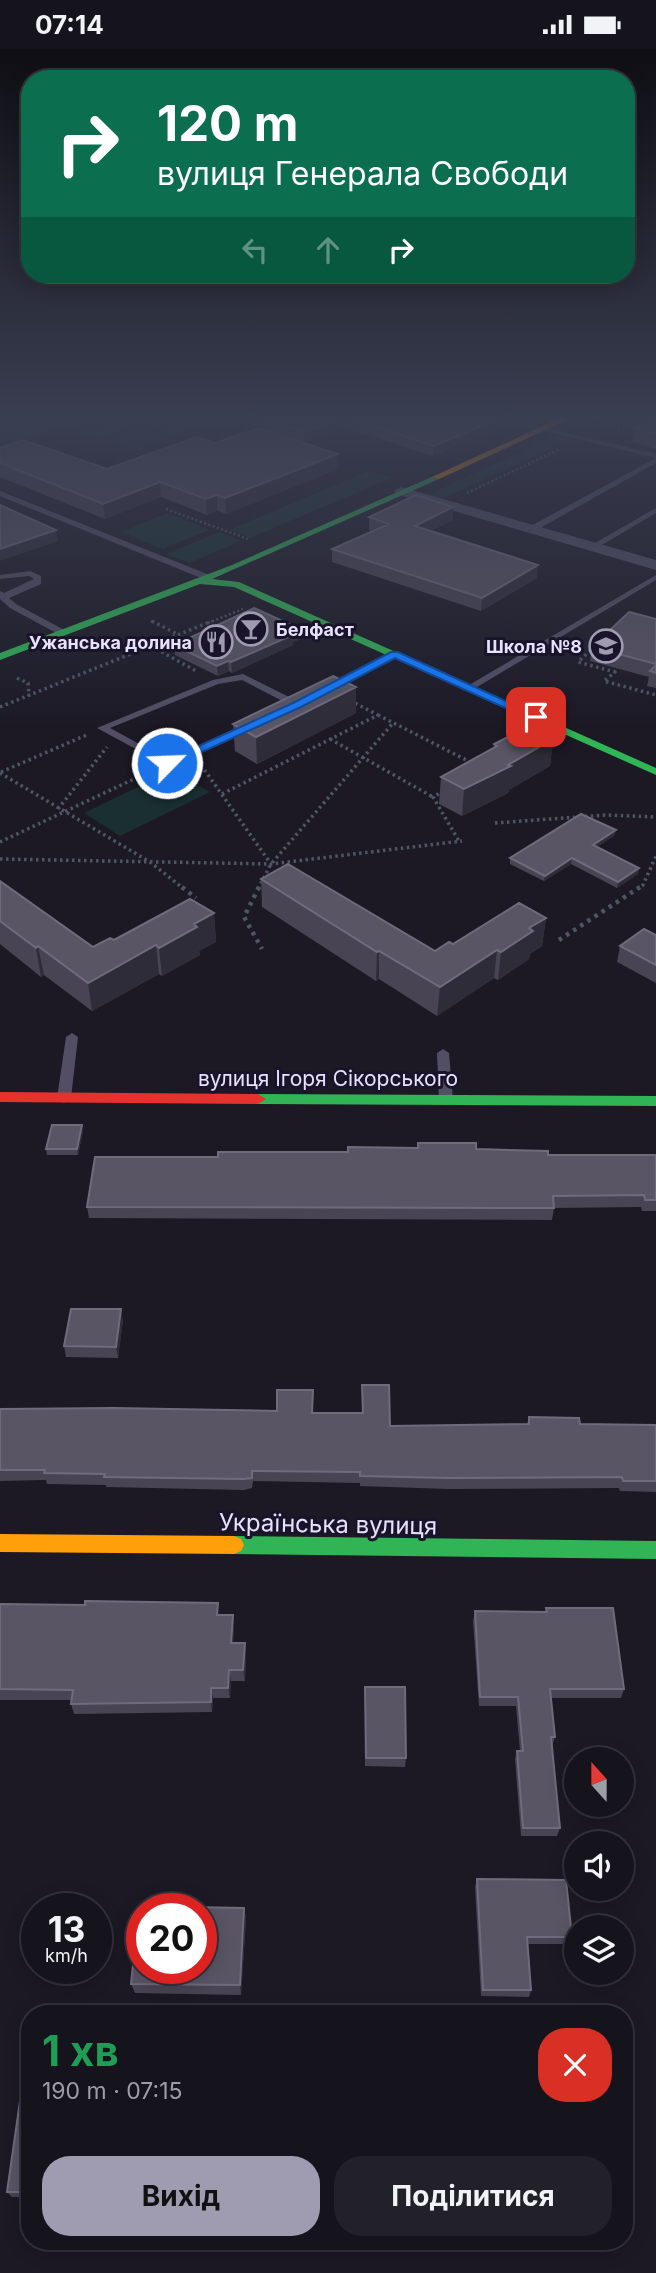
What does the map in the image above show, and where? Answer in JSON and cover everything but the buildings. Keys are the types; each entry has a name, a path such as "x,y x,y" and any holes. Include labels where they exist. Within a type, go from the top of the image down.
{"street":[{"path":"0,657 205,580 236,576 341,522"},
{"path":"503,522 656,565"},
{"path":"236,576 263,595 656,772"},
{"name":"вулиця Ігоря Сікорського","path":"0,1097 656,1101"},
{"name":"Українська вулиця","path":"0,1543 656,1550"}],"lane":[{"path":"68,522 205,580"},
{"path":"530,530 544,522"},
{"path":"592,547 636,522"},
{"path":"0,577 30,573 37,578 38,582 33,585 2,595 13,606 63,633"},
{"path":"469,688 656,577"},
{"path":"285,710 395,654"},
{"path":"102,728 216,682 243,677 297,705"},
{"path":"102,728 167,763 262,720"},
{"path":"64,1098 72,1037"},
{"path":"443,1053 446,1100"}],"path":[{"path":"200,522 252,541"},
{"path":"0,707 250,606 263,595"},
{"path":"598,644 578,661 615,672 604,681 656,695"},
{"path":"150,646 216,682"},
{"path":"18,678 27,683 29,696"},
{"path":"326,690 484,769"},
{"path":"222,795 378,715"},
{"path":"262,949 244,917 271,864 393,723"},
{"path":"0,773 102,728"},
{"path":"58,809 116,736"},
{"path":"0,859 271,864 460,841 433,797 329,739"},
{"path":"192,752 271,864"},
{"path":"0,842 167,763"},
{"path":"0,773 150,862 196,898"},
{"path":"433,797 453,786"},
{"path":"495,823 606,815 656,817"},
{"path":"559,940 643,885 656,856"}],"green space":[{"path":"146,522 190,522 210,530 163,549 121,532"},
{"path":"248,522 288,522 250,538 229,530"},
{"path":"219,532 242,541 189,563 166,554"},
{"path":"173,770 210,792 120,836 84,813"}],"traffic: fast":[{"path":"0,657 235,567 336,522"},
{"path":"201,581 236,584 656,772"},
{"path":"258,1099 656,1101"},
{"path":"234,1545 656,1550"}],"traffic: slow":[{"path":"0,1543 234,1545"}],"traffic: jam":[{"path":"0,1097 258,1099"}],"place":[{"name":"Белфаст","path":"251,629"},
{"name":"Ужанська долина","path":"216,642"},
{"name":"Школа №8","path":"606,646"}],"route":[{"path":"167,763 297,705 395,654 536,717"}]}
